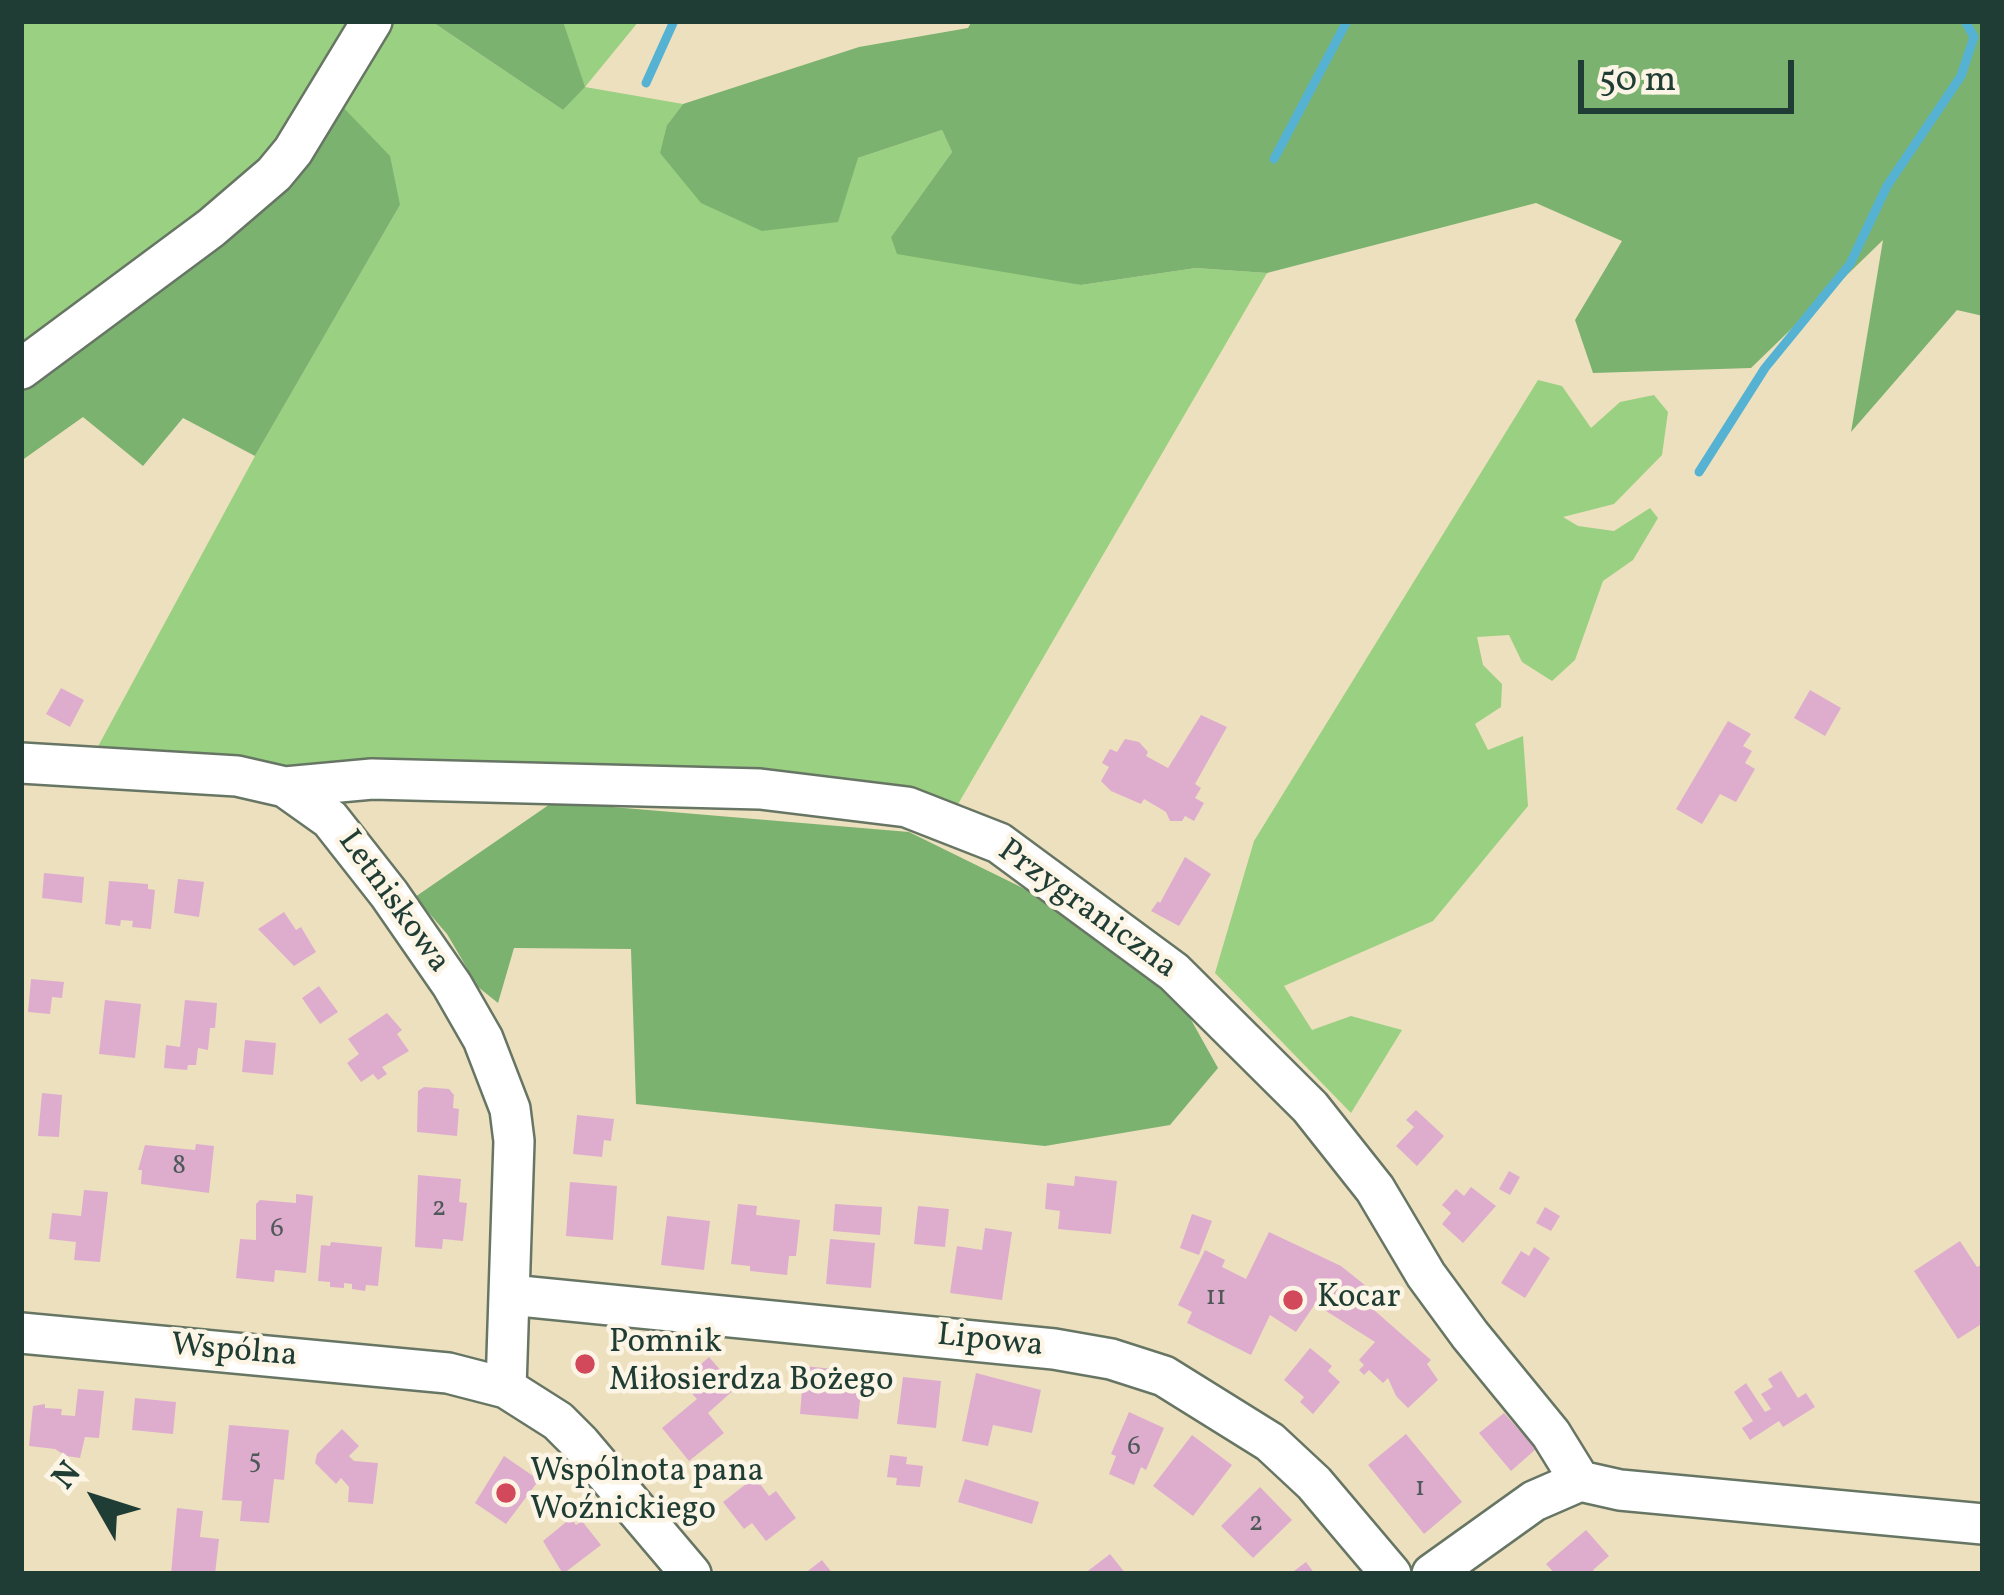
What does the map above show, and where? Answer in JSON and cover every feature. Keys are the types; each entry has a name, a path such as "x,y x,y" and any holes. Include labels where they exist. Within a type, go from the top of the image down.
{"street":[{"path":"21,369 211,228 274,174 372,21"},
{"name":"Letniskowa","path":"21,763 237,776 285,787 330,819 389,894 452,985 499,1074 514,1141 506,1388"},
{"name":"Przygraniczna","path":"285,787 373,779 760,789 907,807 999,843 1174,972 1310,1107 1376,1189 1426,1275 1551,1434 1580,1481"},
{"name":"Lipowa","path":"510,1295 1054,1349 1111,1359 1164,1376 1270,1442 1314,1483 1391,1574"},
{"name":"Wspólna","path":"21,1333 448,1373 506,1388 558,1421 592,1454 691,1574"},
{"path":"1432,1574 1534,1501 1580,1481 1620,1490 1983,1524"}],"green space":[{"path":"21,21 359,21 299,119 224,203 21,356"},
{"path":"391,21 431,21 563,110 584,87 563,21 639,21 585,87 683,104 667,125 858,158 942,130 952,152 891,237 1081,285 1196,268 1267,273 954,811 744,781 280,767 95,752 255,456 400,205 338,102"},
{"path":"431,21 563,21 585,87 563,110"},
{"path":"972,21 1983,21 1983,316 1957,310 1851,432 1883,240 1751,368 1593,373 1575,320 1622,241 1536,203 1267,273 1196,268 1081,285 897,254 891,237 952,152 942,130 858,158 838,222 762,231 701,203 660,153 667,125 683,104 859,47 968,28"},
{"path":"338,102 390,156 400,205 255,456 183,418 143,466 83,417 21,461 21,379"},
{"path":"1538,380 1562,386 1591,428 1620,402 1654,395 1668,412 1662,455 1614,504 1563,517 1578,526 1614,531 1650,508 1658,518 1633,560 1603,581 1575,660 1552,681 1522,662 1509,635 1477,637 1483,665 1502,684 1501,707 1475,724 1488,750 1523,736 1528,806 1433,921 1284,986 1312,1030 1351,1016 1402,1030 1351,1113 1215,973 1254,841"},
{"path":"553,802 909,832 1027,890 1180,1000 1218,1068 1170,1125 1045,1146 636,1104 631,949 514,948 498,1003 478,987 447,934 415,897"}],"building":[{"path":"61,688 84,700 70,727 46,714"},
{"path":"1810,690 1841,708 1825,736 1794,718"},
{"path":"1201,715 1227,727 1195,784 1201,788 1195,798 1204,803 1194,821 1185,816 1182,821 1170,821 1166,812 1144,799 1141,804 1111,791 1101,781 1109,767 1102,763 1104,759 1110,749 1117,752 1125,739 1139,742 1146,756 1168,768"},
{"path":"1728,721 1751,734 1743,746 1752,751 1745,763 1755,769 1736,802 1720,794 1702,824 1676,809"},
{"path":"1185,857 1211,874 1179,926 1151,911"},
{"path":"44,873 84,877 82,903 42,898"},
{"path":"178,879 204,882 199,917 174,913"},
{"path":"109,881 148,884 148,889 155,890 151,929 132,927 133,921 105,924"},
{"path":"284,912 296,930 301,927 316,952 294,966 258,929"},
{"path":"31,979 64,982 62,998 52,997 50,1014 28,1012"},
{"path":"319,986 338,1012 320,1024 302,998"},
{"path":"105,1000 141,1004 135,1058 99,1054"},
{"path":"185,1000 217,1003 215,1028 210,1028 208,1050 198,1048 196,1065 188,1065 187,1070 164,1068 166,1045 180,1047"},
{"path":"387,1013 402,1030 397,1034 409,1051 382,1067 387,1074 378,1080 373,1074 361,1082 347,1063 359,1054 348,1039"},
{"path":"245,1040 276,1043 273,1075 242,1072"},
{"path":"424,1087 449,1089 454,1095 453,1108 459,1109 457,1136 417,1132 418,1091"},
{"path":"42,1093 62,1095 59,1137 38,1136"},
{"path":"1416,1110 1444,1136 1417,1166 1396,1146 1414,1127 1406,1120"},
{"path":"577,1115 614,1119 611,1141 604,1140 602,1157 573,1154"},
{"path":"196,1144 214,1146 209,1193 141,1184 142,1170 138,1170 145,1145 195,1150"},
{"path":"1509,1171 1520,1177 1510,1195 1499,1189"},
{"path":"418,1175 461,1179 459,1202 467,1203 463,1241 443,1239 442,1249 415,1247"},
{"path":"1075,1176 1117,1181 1111,1234 1058,1229 1060,1211 1045,1209 1047,1183 1074,1186"},
{"path":"570,1182 617,1186 613,1240 566,1236"},
{"path":"1471,1187 1496,1206 1463,1243 1442,1224 1451,1213 1442,1205 1456,1189 1464,1196"},
{"path":"84,1190 108,1192 100,1262 74,1260 76,1242 49,1239 52,1213 81,1216"},
{"path":"296,1194 313,1196 306,1273 275,1270 274,1282 236,1278 240,1239 256,1240 256,1204 260,1200 296,1203"},
{"path":"738,1204 757,1206 756,1215 800,1220 796,1256 789,1256 787,1275 731,1264"},
{"path":"835,1204 882,1207 880,1235 833,1231"},
{"path":"918,1206 949,1209 945,1247 914,1244"},
{"path":"1545,1207 1560,1216 1551,1231 1536,1223"},
{"path":"1192,1214 1212,1221 1199,1255 1180,1248"},
{"path":"667,1216 710,1221 704,1270 661,1265"},
{"path":"985,1228 1012,1232 1002,1300 950,1293 957,1246 982,1250"},
{"path":"1269,1232 1341,1266 1366,1286 1358,1296 1431,1360 1427,1364 1438,1380 1408,1408 1388,1378 1383,1383 1369,1370 1364,1375 1359,1370 1364,1365 1359,1360 1375,1342 1315,1304 1296,1332 1270,1315 1251,1355 1187,1323 1192,1312 1178,1305 1205,1250 1225,1260 1222,1267 1246,1279"},
{"path":"830,1239 875,1243 871,1288 826,1284"},
{"path":"1960,1241 1977,1267 1983,1264 1983,1323 1958,1339 1914,1271"},
{"path":"321,1245 382,1247 378,1286 366,1285 365,1291 352,1289 352,1284 330,1287 330,1282 318,1281"},
{"path":"1534,1247 1550,1258 1525,1298 1501,1283 1521,1251 1529,1256"},
{"path":"1310,1348 1332,1366 1328,1371 1340,1382 1313,1414 1300,1402 1304,1397 1284,1380"},
{"path":"709,1357 736,1388 708,1413 724,1433 689,1461 662,1428 697,1399 681,1382"},
{"path":"804,1366 863,1372 858,1419 800,1414"},
{"path":"1781,1371 1798,1398 1806,1393 1815,1407 1783,1427 1779,1421 1750,1440 1742,1428 1753,1421 1734,1392 1746,1383 1765,1412 1771,1409 1761,1394 1773,1387 1768,1379"},
{"path":"976,1373 1041,1390 1032,1433 993,1425 988,1446 962,1441"},
{"path":"903,1377 941,1381 936,1428 897,1424"},
{"path":"78,1389 104,1391 99,1438 85,1437 80,1458 29,1446 33,1406 45,1404 45,1408 62,1409 61,1415 75,1416"},
{"path":"135,1398 176,1402 173,1434 132,1430"},
{"path":"1129,1412 1164,1428 1146,1470 1141,1467 1134,1485 1109,1474 1116,1456 1111,1454"},
{"path":"1504,1413 1536,1449 1511,1471 1479,1433"},
{"path":"229,1425 289,1430 284,1480 274,1479 269,1523 240,1521 242,1501 222,1500"},
{"path":"342,1429 359,1446 349,1456 354,1461 378,1463 373,1504 348,1502 349,1487 341,1478 336,1484 315,1463 317,1454"},
{"path":"1406,1434 1462,1502 1424,1534 1368,1465"},
{"path":"1192,1435 1232,1465 1193,1516 1153,1486"},
{"path":"890,1455 923,1466 920,1487 896,1485 897,1478 887,1477"},
{"name":"Wspólnota pana Woźnickiego","path":"504,1456 539,1480 506,1524 475,1503"},
{"path":"755,1477 769,1496 776,1491 796,1518 766,1541 752,1523 744,1529 723,1502"},
{"path":"965,1479 1039,1502 1032,1524 958,1502"},
{"path":"1260,1487 1292,1520 1253,1558 1221,1526"},
{"path":"177,1508 203,1511 200,1537 219,1539 215,1574 171,1574"},
{"path":"571,1518 576,1525 582,1521 601,1545 563,1574 543,1541"},
{"path":"1586,1530 1609,1556 1593,1570 1597,1574 1555,1574 1546,1564"},
{"path":"1110,1554 1126,1574 1084,1574"},
{"path":"822,1560 833,1574 804,1574"},
{"path":"1306,1562 1315,1574 1290,1574"}],"waterway":[{"path":"646,83 674,21"},
{"path":"1274,159 1347,21"},
{"path":"1699,472 1765,368 1850,264 1887,186 1961,76 1974,37 1965,21"}],"place":[{"name":"Kocar","path":"1293,1300"},
{"name":"Pomnik Miłosierdza Bożego","path":"585,1364"},
{"name":"Wspólnota pana Woźnickiego","path":"506,1493"}]}
